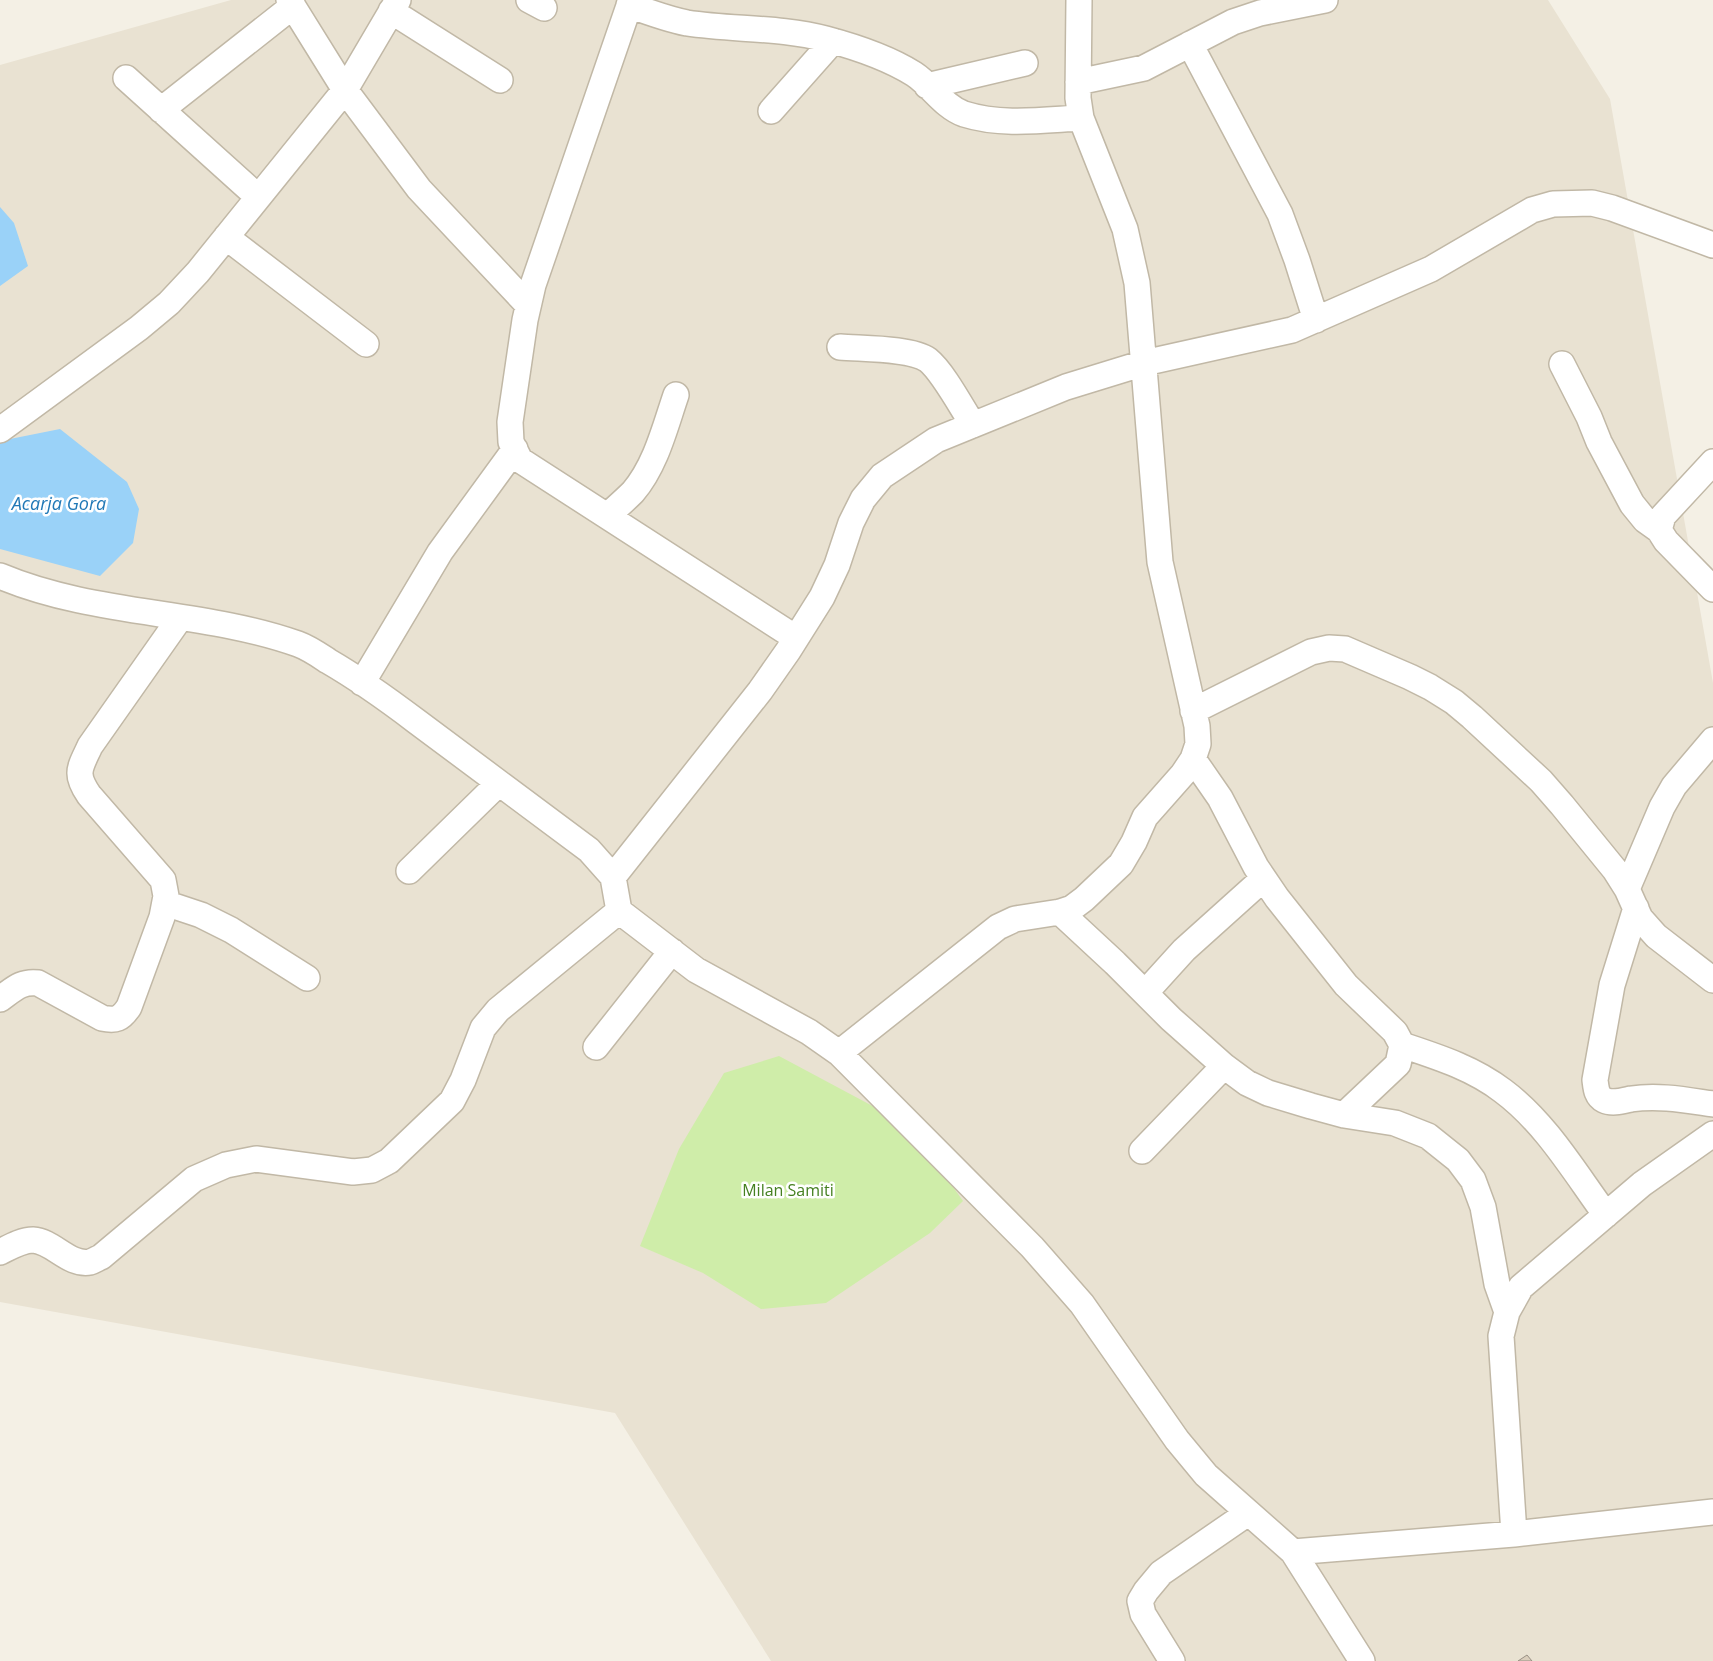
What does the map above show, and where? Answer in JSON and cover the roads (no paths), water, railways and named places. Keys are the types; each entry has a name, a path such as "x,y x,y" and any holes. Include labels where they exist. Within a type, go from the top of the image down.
{"street":[{"path":"839,1053 998,927 1015,919 1060,912 1072,908 1084,899 1121,864 1134,842 1145,817 1183,774 1193,758 1198,744 1193,711 1160,562 1137,283 1125,229 1081,118 1078,98 1079,0"},
{"path":"1078,82 1144,68 1233,22 1260,12 1325,0"},
{"path":"796,638 520,460 511,442 510,422 532,285 630,2 657,16 688,23 794,33 833,41 882,57 915,75 944,101 962,113 987,119 1011,121 1081,118"},
{"path":"161,110 291,3 345,90 419,189 528,305"},
{"path":"0,430 139,328 169,303 226,237 345,90 395,6 500,80"},
{"path":"771,111 833,41"},
{"path":"1190,44 1280,214 1316,320"},
{"path":"927,86 1025,63"},
{"path":"126,78 258,197"},
{"path":"613,877 760,692 796,638 822,597 837,565 851,523 863,499 882,476 936,440 1066,387 1144,364 1292,330 1431,269 1532,210 1552,204 1592,204 1612,208 1713,244"},
{"path":"226,237 366,344"},
{"path":"840,347 912,353 928,360 940,374 973,424"},
{"path":"1562,364 1589,417 1599,442 1632,504 1644,520 1659,530 1666,541 1713,589"},
{"path":"607,516 634,491 646,470 655,453 676,395"},
{"path":"362,683 440,552 514,449"},
{"path":"1659,530 1663,516 1713,462"},
{"path":"0,576 47,594 234,626 301,645 386,699 589,850 613,877 619,911 696,970 809,1032 839,1053 1032,1247 1082,1304 1177,1440 1206,1475 1293,1552 1362,1661"},
{"path":"0,999 16,987 27,982 38,983 102,1018 113,1021 122,1017 129,1008 162,917 166,896 162,880 80,783 79,768 90,746 180,618"},
{"path":"1193,711 1311,652 1329,648 1345,649 1423,684 1454,702 1541,781 1615,870 1640,918 1656,936 1713,980"},
{"path":"1713,740 1674,786 1662,807 1631,899 1612,985 1595,1080 1596,1092 1602,1099 1612,1102 1668,1097 1713,1104"},
{"path":"1193,758 1220,798 1263,879 1346,985 1395,1032 1402,1046 1398,1064 1344,1115"},
{"path":"409,871 499,783"},
{"path":"1145,993 1184,950 1263,879"},
{"path":"164,903 201,915 232,930 308,978"},
{"path":"0,1252 16,1244 32,1240 45,1243 76,1260 90,1262 101,1257 194,1179 226,1165 256,1159 353,1172 372,1170 389,1161 452,1101 464,1080 483,1028 498,1010 619,911"},
{"path":"1060,912 1171,1019 1224,1066 1247,1083 1268,1094 1344,1115 1395,1123 1428,1136 1458,1160 1473,1180 1483,1207 1497,1284 1507,1312"},
{"path":"596,1047 672,951"},
{"path":"1402,1046 1466,1068 1503,1091 1527,1112 1549,1138 1606,1215"},
{"path":"1142,1151 1224,1066"},
{"path":"1514,1534 1501,1336 1507,1312 1521,1287 1642,1184 1713,1134"},
{"path":"1293,1552 1514,1534 1713,1512"},
{"path":"1172,1661 1143,1614 1140,1601 1146,1590 1161,1573 1248,1513"}],"water":[{"path":"0,207 14,223 28,266 0,286"},
{"name":"Acarja Gora","path":"60,429 127,482 139,509 133,543 100,576 0,549 0,441"}],"park label":[{"name":"Milan Samiti","path":"788,1190"}]}
